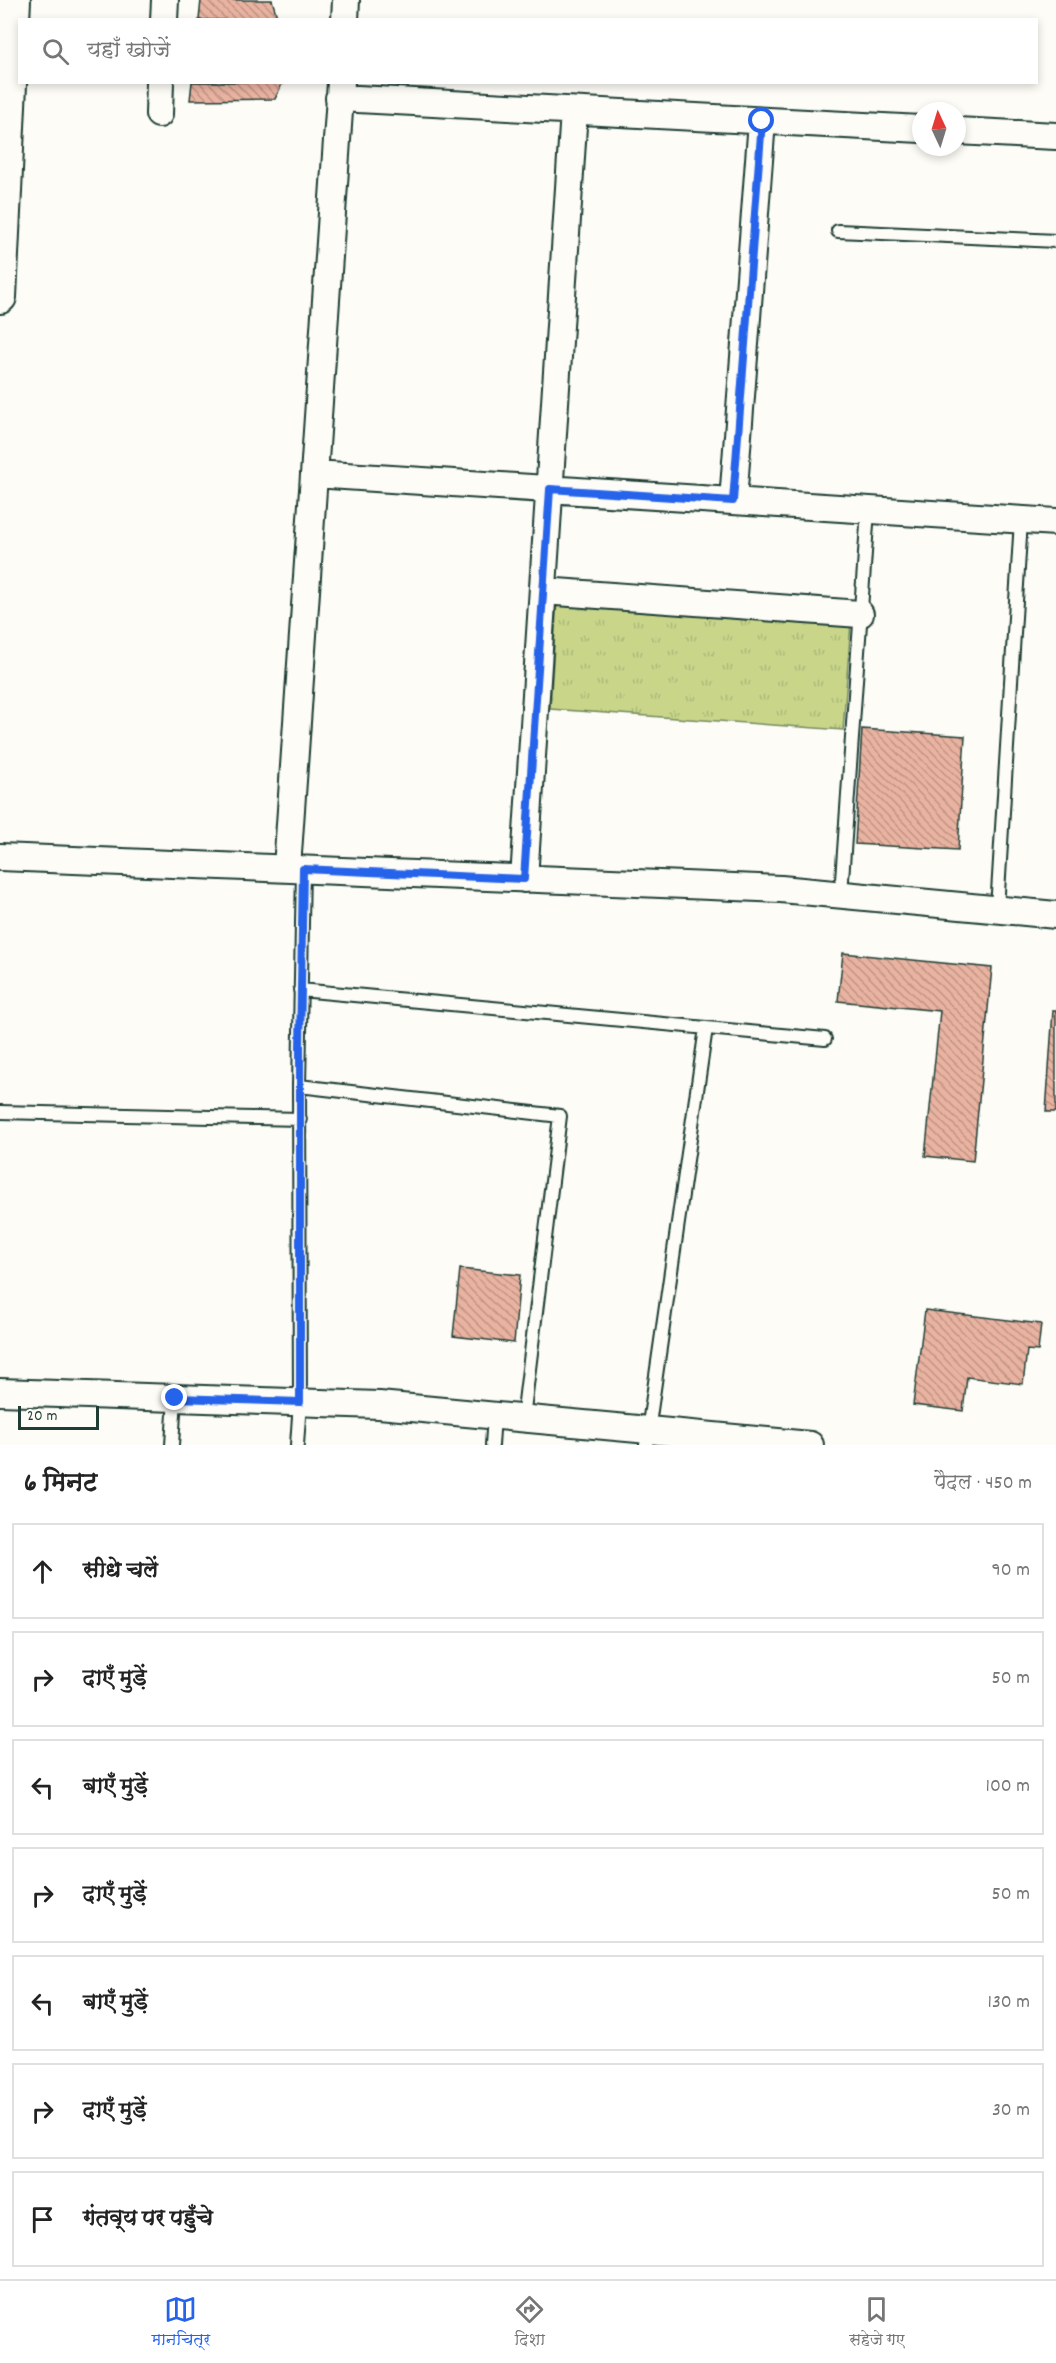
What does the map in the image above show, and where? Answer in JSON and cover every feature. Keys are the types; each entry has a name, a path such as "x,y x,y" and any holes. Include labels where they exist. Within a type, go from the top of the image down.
{"street":[{"path":"0,297 14,0"},
{"path":"164,18 165,0"},
{"path":"345,18 346,0"},
{"path":"159,114 160,84"},
{"path":"295,869 314,474 340,90 574,111 912,129"},
{"path":"524,879 574,111"},
{"path":"733,501 762,121"},
{"path":"966,131 1056,136"},
{"path":"314,474 1056,522"},
{"path":"543,591 860,614"},
{"path":"0,857 781,889 1056,915"},
{"path":"0,1392 379,1405 523,1418 647,1437 810,1445"}],"lane":[{"path":"838,231 1056,241"},
{"path":"841,894 868,510"},
{"path":"997,909 1021,520"},
{"path":"295,869 300,990 300,1402 297,1445"},
{"path":"300,990 825,1039"},
{"path":"647,1437 706,1028"},
{"path":"300,1086 560,1116 523,1418"},
{"path":"0,1112 300,1119"},
{"path":"172,1445 175,1398"},
{"path":"492,1445 494,1416"}],"green space":[{"path":"557,601 851,622 843,730 550,709"}],"building":[{"path":"201,0 272,0 277,18 199,18"},
{"path":"192,84 282,84 275,99 190,100"},
{"path":"862,729 965,736 958,850 855,844"},
{"path":"843,953 992,968 973,1161 925,1156 940,1011 838,1001"},
{"path":"1053,1010 1056,1010 1056,1112 1046,1112"},
{"path":"460,1269 520,1275 514,1343 453,1336"},
{"path":"925,1310 1041,1324 1038,1351 1027,1350 1023,1384 967,1377 963,1411 913,1405"}],"route":[{"path":"175,1398 300,1402 300,1048 303,869 524,879 550,489 733,501 762,121"}]}
